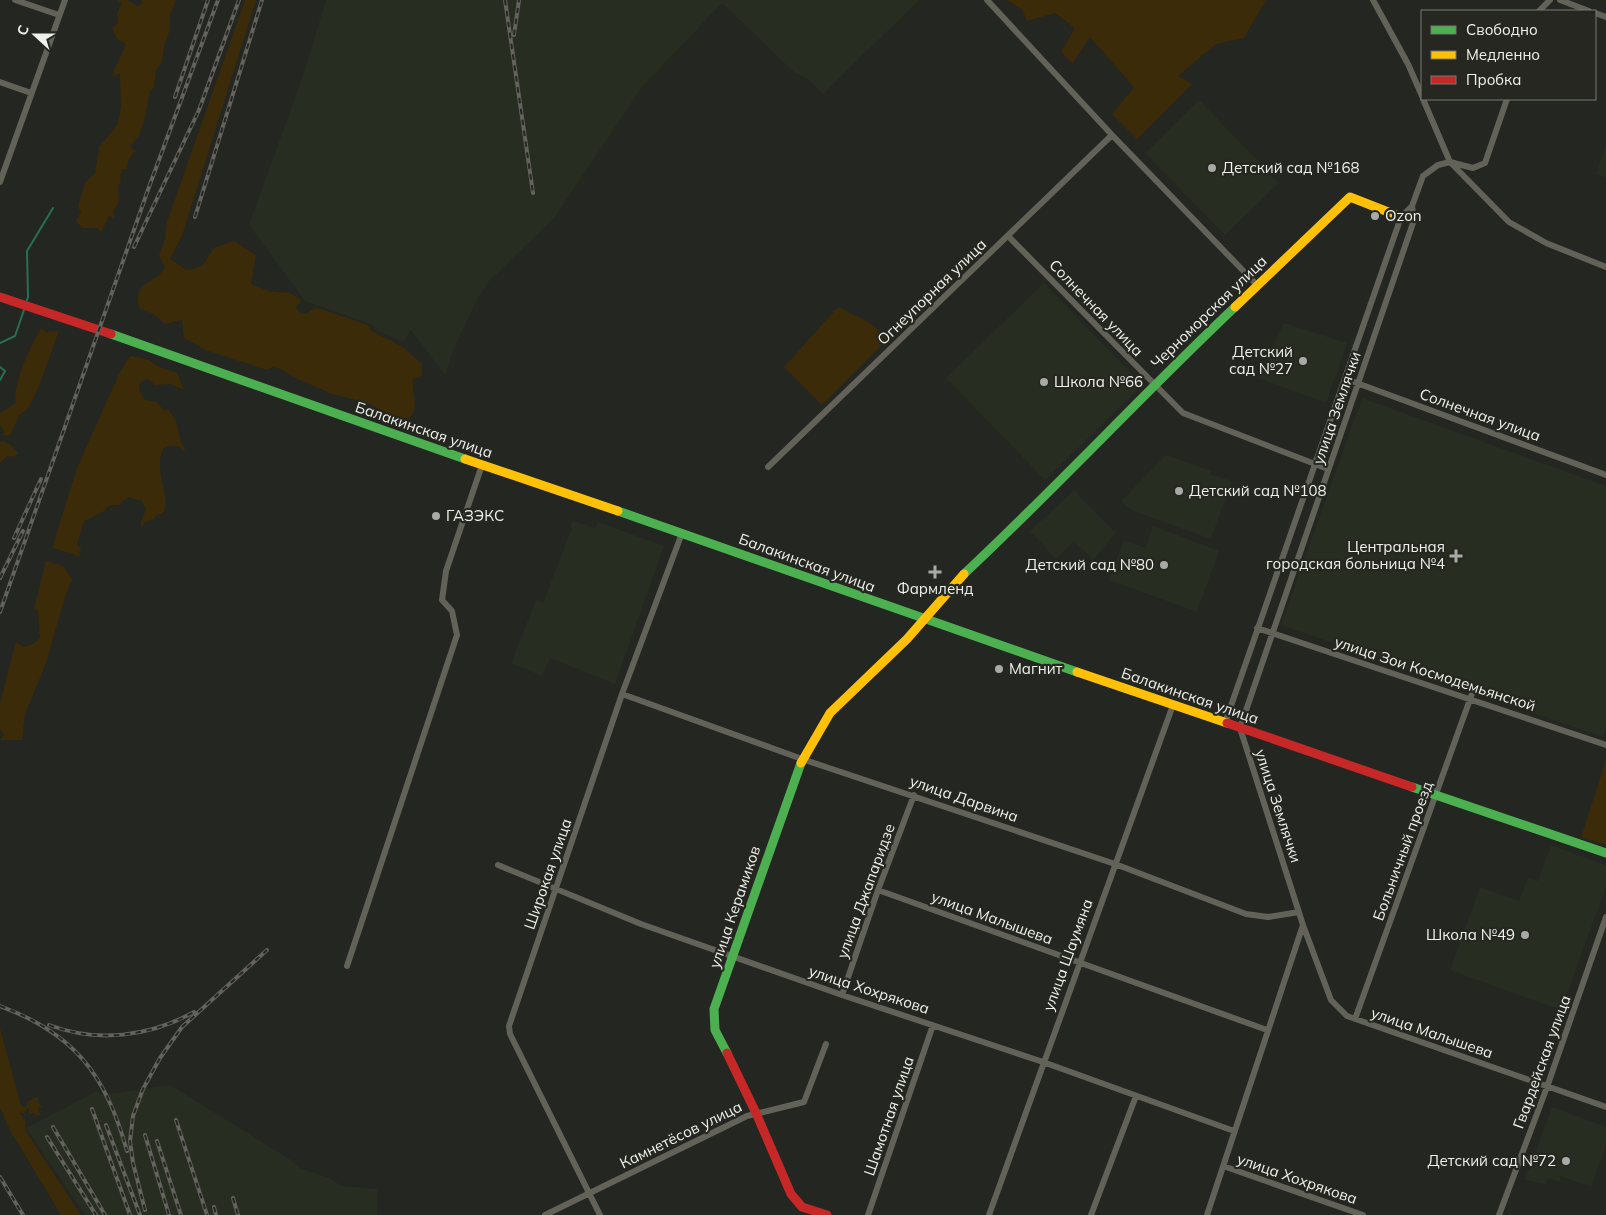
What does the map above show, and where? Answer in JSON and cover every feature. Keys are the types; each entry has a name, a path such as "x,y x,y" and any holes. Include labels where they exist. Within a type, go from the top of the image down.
{"main road":[{"name":"Черноморская улица","path":"924,619 959,579 1049,494 1153,385 1350,197 1401,217"},
{"name":"Балакинская улица","path":"0,297 682,533 924,619 1606,853"},
{"name":"улица Керамиков","path":"827,1215 802,1207 792,1194 756,1113 715,1030 714,1009 802,759 830,713 924,619"}],"street":[{"path":"15,0 59,15"},
{"path":"0,182 2,168 64,0"},
{"path":"987,0 1112,135 1257,285"},
{"path":"1373,0 1408,64 1421,93"},
{"path":"1540,10 1550,0"},
{"path":"1560,0 1586,10"},
{"path":"0,82 31,93"},
{"path":"1424,100 1450,162 1509,222 1546,243 1606,267"},
{"path":"1401,217 1412,206 1423,176 1438,165 1450,162 1473,168 1484,163 1507,100"},
{"name":"Огнеупорная улица","path":"768,467 1112,135"},
{"name":"улица Землячки","path":"1303,925 1240,728 1414,220 1412,206"},
{"name":"улица Землячки","path":"1225,723 1256,628 1346,379 1401,217"},
{"name":"Солнечная улица","path":"1008,236 1153,385 1183,413 1328,469"},
{"name":"Солнечная улица","path":"1346,379 1606,475"},
{"path":"347,966 457,635 452,611 442,600 446,571 482,465"},
{"name":"Широкая улица","path":"600,1215 510,1034 509,1026 557,890 622,694 682,533"},
{"name":"улица Зои Космодемьянской","path":"1256,628 1472,695 1606,745"},
{"name":"улица Дарвина","path":"622,694 802,759 1115,864 1246,914 1268,917 1299,912"},
{"name":"Больничный проезд","path":"1355,1019 1438,794 1472,695"},
{"name":"улица Шаумяна","path":"989,1215 1078,963 1173,704"},
{"name":"улица Джапаридзе","path":"842,995 878,890 914,795"},
{"name":"улица Хохрякова","path":"498,865 557,890 732,956 1043,1062 1234,1131"},
{"name":"улица Малышева","path":"878,890 1267,1030"},
{"name":"Гвардейская улица","path":"1500,1215 1606,917"},
{"path":"1207,1215 1303,925"},
{"name":"улица Малышева","path":"1303,925 1331,1000 1340,1012 1355,1019 1606,1107"},
{"name":"Шамотная улица","path":"868,1215 933,1025"},
{"name":"Камнетёсов улица","path":"545,1215 756,1113 804,1102 826,1044"},
{"path":"1091,1215 1136,1096"},
{"name":"улица Хохрякова","path":"1223,1166 1364,1215"}],"shaded area":[{"path":"117,0 127,0 138,6 142,4 141,0 176,0 170,15 170,30 164,46 162,63 156,70 154,88 150,91 142,128 130,146 135,151 128,161 127,169 123,169 120,175 121,182 118,185 119,202 113,211 114,218 109,216 102,231 99,232 98,228 82,228 76,221 81,213 78,206 85,183 95,173 99,148 118,123 121,107 120,74 112,75 126,44 117,39 112,28 118,23 117,13 122,3"},
{"path":"245,0 256,0 182,236 170,259 187,270 194,269 203,265 214,248 234,241 256,255 251,284 269,291 290,293 301,300 296,307 300,313 306,314 314,308 321,309 368,325 373,332 403,347 422,364 422,376 413,379 415,405 412,415 408,419 395,416 365,402 332,394 274,366 267,370 206,350 184,338 182,320 165,324 154,314 140,309 139,293 165,267 159,255 165,240 167,222"},
{"path":"326,0 919,0 823,94 808,79 795,73 722,3 642,87 554,218 489,281 477,299 453,351 445,375 411,330 403,342 375,329 373,325 305,301 249,225 304,73"},
{"path":"1006,0 1266,0 1244,38 1216,44 1178,76 1192,84 1137,139 1112,114 1134,87 1090,37 1072,64 1061,52 1075,28 1055,13 1027,21 1022,9"},
{"name":"Детский сад №168","path":"1199,100 1279,183 1225,235 1145,153"},
{"path":"1606,145 1606,178 1596,174"},
{"name":"Школа №66","path":"1044,283 1143,385 1045,480 946,378"},
{"path":"838,307 870,323 888,339 822,405 784,367"},
{"name":"Детский сад №27","path":"1284,323 1347,343 1326,403 1258,378"},
{"path":"41,328 47,332 59,331 39,386 28,409 19,415 10,436 2,435 5,432 0,426 0,413 16,403 15,396 19,376"},
{"path":"131,356 149,360 159,367 177,373 184,390 170,384 155,385 148,379 139,385 145,400 157,402 164,411 168,409 176,421 181,442 187,453 176,446 163,449 160,467 166,501 165,508 162,514 158,514 154,519 145,522 141,528 141,522 146,509 142,501 128,497 119,505 110,505 104,511 84,521 77,545 81,549 79,556 52,548 77,468 118,376"},
{"name":"Центральная городская больница №4","path":"1362,398 1606,486 1606,728 1603,737 1281,625"},
{"path":"3,441 10,444 18,453 15,457 7,456 0,463 0,442"},
{"name":"Детский сад №108","path":"1166,455 1211,471 1210,474 1232,481 1211,539 1131,510 1121,501"},
{"path":"1074,490 1116,533 1093,560 1074,541 1056,559 1030,531"},
{"path":"573,521 595,528 598,522 664,546 615,684 550,658 542,676 511,663 536,600 543,603"},
{"name":"Детский сад №80","path":"1153,526 1219,551 1197,612 1109,580 1124,540 1146,548"},
{"path":"46,561 63,566 72,579 46,663 25,714 22,740 0,740 4,734 0,730 0,703 16,642 24,647 33,644 40,638 38,610 34,609"},
{"path":"1606,760 1606,845 1581,837"},
{"name":"Школа №49","path":"1551,845 1606,865 1606,887 1561,1010 1450,970 1480,887 1519,901 1528,878 1538,881"},
{"path":"0,1028 21,1106 26,1107 28,1101 39,1096 37,1101 42,1107 38,1107 38,1111 41,1114 35,1116 34,1112 29,1115 29,1107 24,1113 19,1113 25,1120 25,1130 81,1215 61,1215 10,1130 0,1108"},
{"path":"170,1085 291,1160 299,1168 327,1177 342,1186 377,1189 377,1215 85,1215 26,1128 97,1091 102,1095"},
{"name":"Детский сад №72","path":"1552,1107 1606,1127 1606,1146 1591,1187 1561,1176 1559,1182 1548,1178 1545,1184 1525,1180"}],"waterway":[{"path":"26,303 28,297 27,251 53,208"},
{"path":"0,343 15,336 25,307"},
{"path":"0,367 5,371 0,380"}],"railway":[{"path":"175,97 208,0"},
{"path":"0,612 149,187 218,0"},
{"path":"134,247 199,110 239,0"},
{"path":"195,217 262,0"},
{"path":"505,0 533,193"},
{"path":"514,35 519,0"},
{"path":"14,538 41,479"},
{"path":"0,578 23,531"},
{"path":"145,1210 133,1163 130,1141 133,1116 143,1089 160,1058 182,1027 267,950"},
{"path":"0,1006 26,1017 49,1030 68,1044 84,1060 109,1100 127,1151"},
{"path":"49,1025 67,1031 86,1034 123,1035 159,1027 194,1012"},
{"path":"92,1109 130,1215"},
{"path":"176,1120 207,1215"},
{"path":"106,1125 140,1215"},
{"path":"53,1127 105,1215"},
{"path":"145,1135 169,1215"},
{"path":"47,1137 96,1215"},
{"path":"157,1141 181,1215"},
{"path":"0,1177 23,1215"},
{"path":"233,1198 238,1215"},
{"path":"214,1207 216,1215"}],"traffic: fast":[{"path":"964,574 1235,307"},
{"path":"111,334 465,459"},
{"path":"618,511 1077,672"},
{"path":"727,1053 715,1030 714,1009 801,763"},
{"path":"1412,787 1606,853"}],"traffic: slow":[{"path":"1235,307 1350,197 1401,217"},
{"path":"465,459 618,511"},
{"path":"801,763 830,713 907,639 964,574"},
{"path":"1077,672 1227,723"}],"traffic: jam":[{"path":"0,297 111,334"},
{"path":"1227,723 1412,787"},
{"path":"727,1053 756,1113 791,1194 802,1207 827,1215"}],"place":[{"name":"Детский сад №168","path":"1212,168"},
{"name":"Ozon","path":"1375,216"},
{"name":"Детский сад №27","path":"1303,361"},
{"name":"Школа №66","path":"1044,382"},
{"name":"Детский сад №108","path":"1179,491"},
{"name":"ГАЗЭКС","path":"436,516"},
{"name":"Центральная городская больница №4","path":"1456,556"},
{"name":"Детский сад №80","path":"1164,565"},
{"name":"Фармленд","path":"935,572"},
{"name":"Магнит","path":"999,669"},
{"name":"Школа №49","path":"1525,935"},
{"name":"Детский сад №72","path":"1566,1161"}]}
